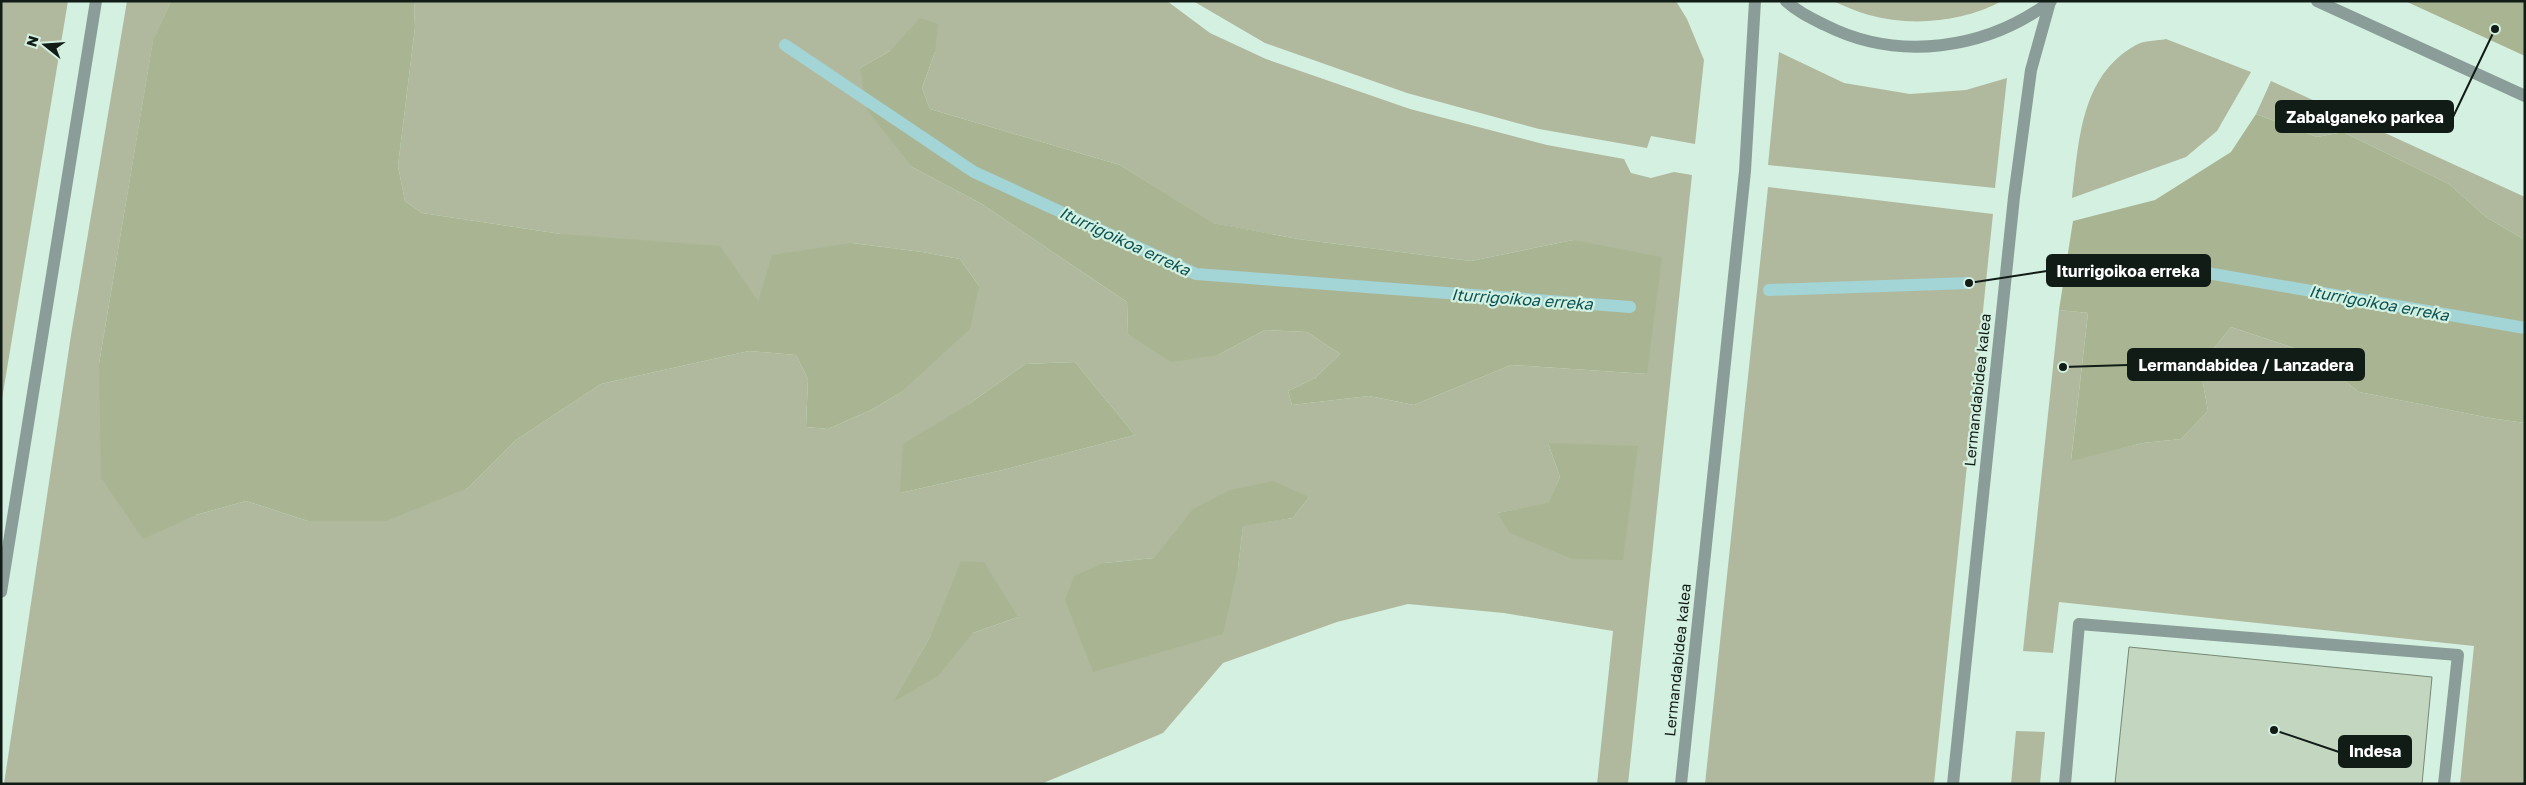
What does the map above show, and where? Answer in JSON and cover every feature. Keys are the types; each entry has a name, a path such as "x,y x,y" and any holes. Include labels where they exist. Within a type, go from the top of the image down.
{"street":[{"path":"1,592 96,1"},
{"name":"Lermandabidea kalea","path":"1681,784 1744,171 1755,1"},
{"path":"1786,1 1797,11 1845,35 1898,48 1952,46 2004,30 2050,2"},
{"path":"2317,1 2525,96"},
{"name":"Lermandabidea kalea","path":"1953,784 2014,197 2031,70 2050,2"},
{"path":"2064,784 2079,624 2458,655 2444,784"}],"green space":[{"path":"1,1 68,1 1,405"},
{"path":"127,1 171,1 153,41 99,364 196,515 246,501 308,521 468,488 516,440 601,384 749,351 796,355 808,379 806,427 828,429 871,410 900,393 979,286 960,259 852,243 758,302 561,234 422,213 405,201 398,166 415,27 414,1 1167,1 1210,33 1266,59 1410,109 1547,145 1624,159 1631,173 1651,178 1674,172 1692,175 1628,784 1597,784 1613,631 1504,613 1408,604 1337,622 1223,663 1163,733 1041,784 4,784 71,335","holes":["890,51 935,52 922,88 930,109 1120,165 1212,223 1298,239 1471,261 1573,240 1647,374 1511,365 1414,405 1369,396 1292,405 1288,391 1315,378 1340,354 1307,332 1265,330 1218,355 1128,334 1127,302 980,203 912,167 860,68","1075,362 1135,435 1007,469 900,493 969,404 1025,364","1548,443 1622,560 1497,513 1548,504 1560,477","1309,497 1293,518 1243,525 1238,568 1104,563 1154,558","1018,617 973,633 894,701 931,635"]},
{"path":"171,1 414,1 415,27 398,166 405,201 422,213 561,234 720,246 758,301 772,255 852,243 960,259 979,286 970,329 900,393 871,410 828,429 806,427 808,379 796,355 749,351 601,384 516,440 468,488 386,521 308,521 246,501 196,515 143,539 101,478 99,364 153,40"},
{"path":"1193,1 1676,1 1687,19 1704,60 1695,144 1651,136 1647,148 1539,129 1407,93 1265,43"},
{"path":"1833,1 2002,1 1971,14 1954,18 1902,21 1869,15"},
{"path":"2405,1 2525,1 2525,56"},
{"path":"920,18 938,24 935,52 922,88 930,109 1120,165 1213,223 1298,239 1471,261 1573,240 1662,257 1647,374 1511,365 1414,405 1369,396 1292,405 1288,391 1315,378 1340,354 1307,332 1265,330 1218,355 1171,362 1128,334 1127,302 980,203 912,167 867,110 860,68 890,51"},
{"path":"2166,39 2251,72 2217,131 2186,157 2072,198 2077,155 2086,112 2093,92 2103,74 2117,58 2139,43"},
{"path":"1779,52 1844,83 1910,94 1966,90 2007,78 1995,188 1768,165"},
{"path":"2271,81 2525,197 2525,240 2486,217 2449,184 2343,132 2317,137 2256,114"},
{"path":"2256,114 2317,137 2343,132 2449,184 2486,217 2525,240 2525,423 2490,418 2359,392 2309,353 2231,327 2200,366 2208,411 2181,439 2143,443 2071,461 2088,313 2059,310 2073,221 2155,200 2231,152"},
{"path":"1768,187 1993,214 1934,784 1705,784"},
{"path":"2059,310 2088,313 2071,460 2143,443 2181,439 2208,411 2200,366 2231,327 2309,353 2359,392 2490,418 2525,423 2525,784 2460,784 2474,646 2059,602 2053,653 2023,651"},
{"path":"1075,362 1135,435 1007,469 900,493 903,444 969,404 1025,364"},
{"path":"1548,443 1638,446 1623,560 1572,559 1510,533 1497,513 1548,503 1560,477"},
{"path":"1273,481 1309,497 1293,518 1243,526 1238,568 1223,634 1093,672 1065,600 1074,576 1104,563 1154,558 1193,509 1230,490"},
{"path":"961,561 984,562 1018,617 973,633 938,676 893,702 931,635"},
{"path":"2016,731 2045,732 2040,784 2011,784"}],"building":[{"path":"2129,647 2432,677 2422,784 2115,784"}],"waterway":[{"name":"Iturrigoikoa erreka","path":"785,45 974,172 1196,274 1630,307"},
{"name":"Iturrigoikoa erreka","path":"2114,273 2190,270 2525,328"},
{"name":"Iturrigoikoa erreka","path":"1769,290 1969,283"}],"place":[{"name":"Zabalganeko parkea","path":"2495,29"},
{"name":"Iturrigoikoa erreka","path":"1969,283"},
{"name":"Lermandabidea / Lanzadera","path":"2063,367"},
{"name":"Indesa","path":"2274,730"}]}
